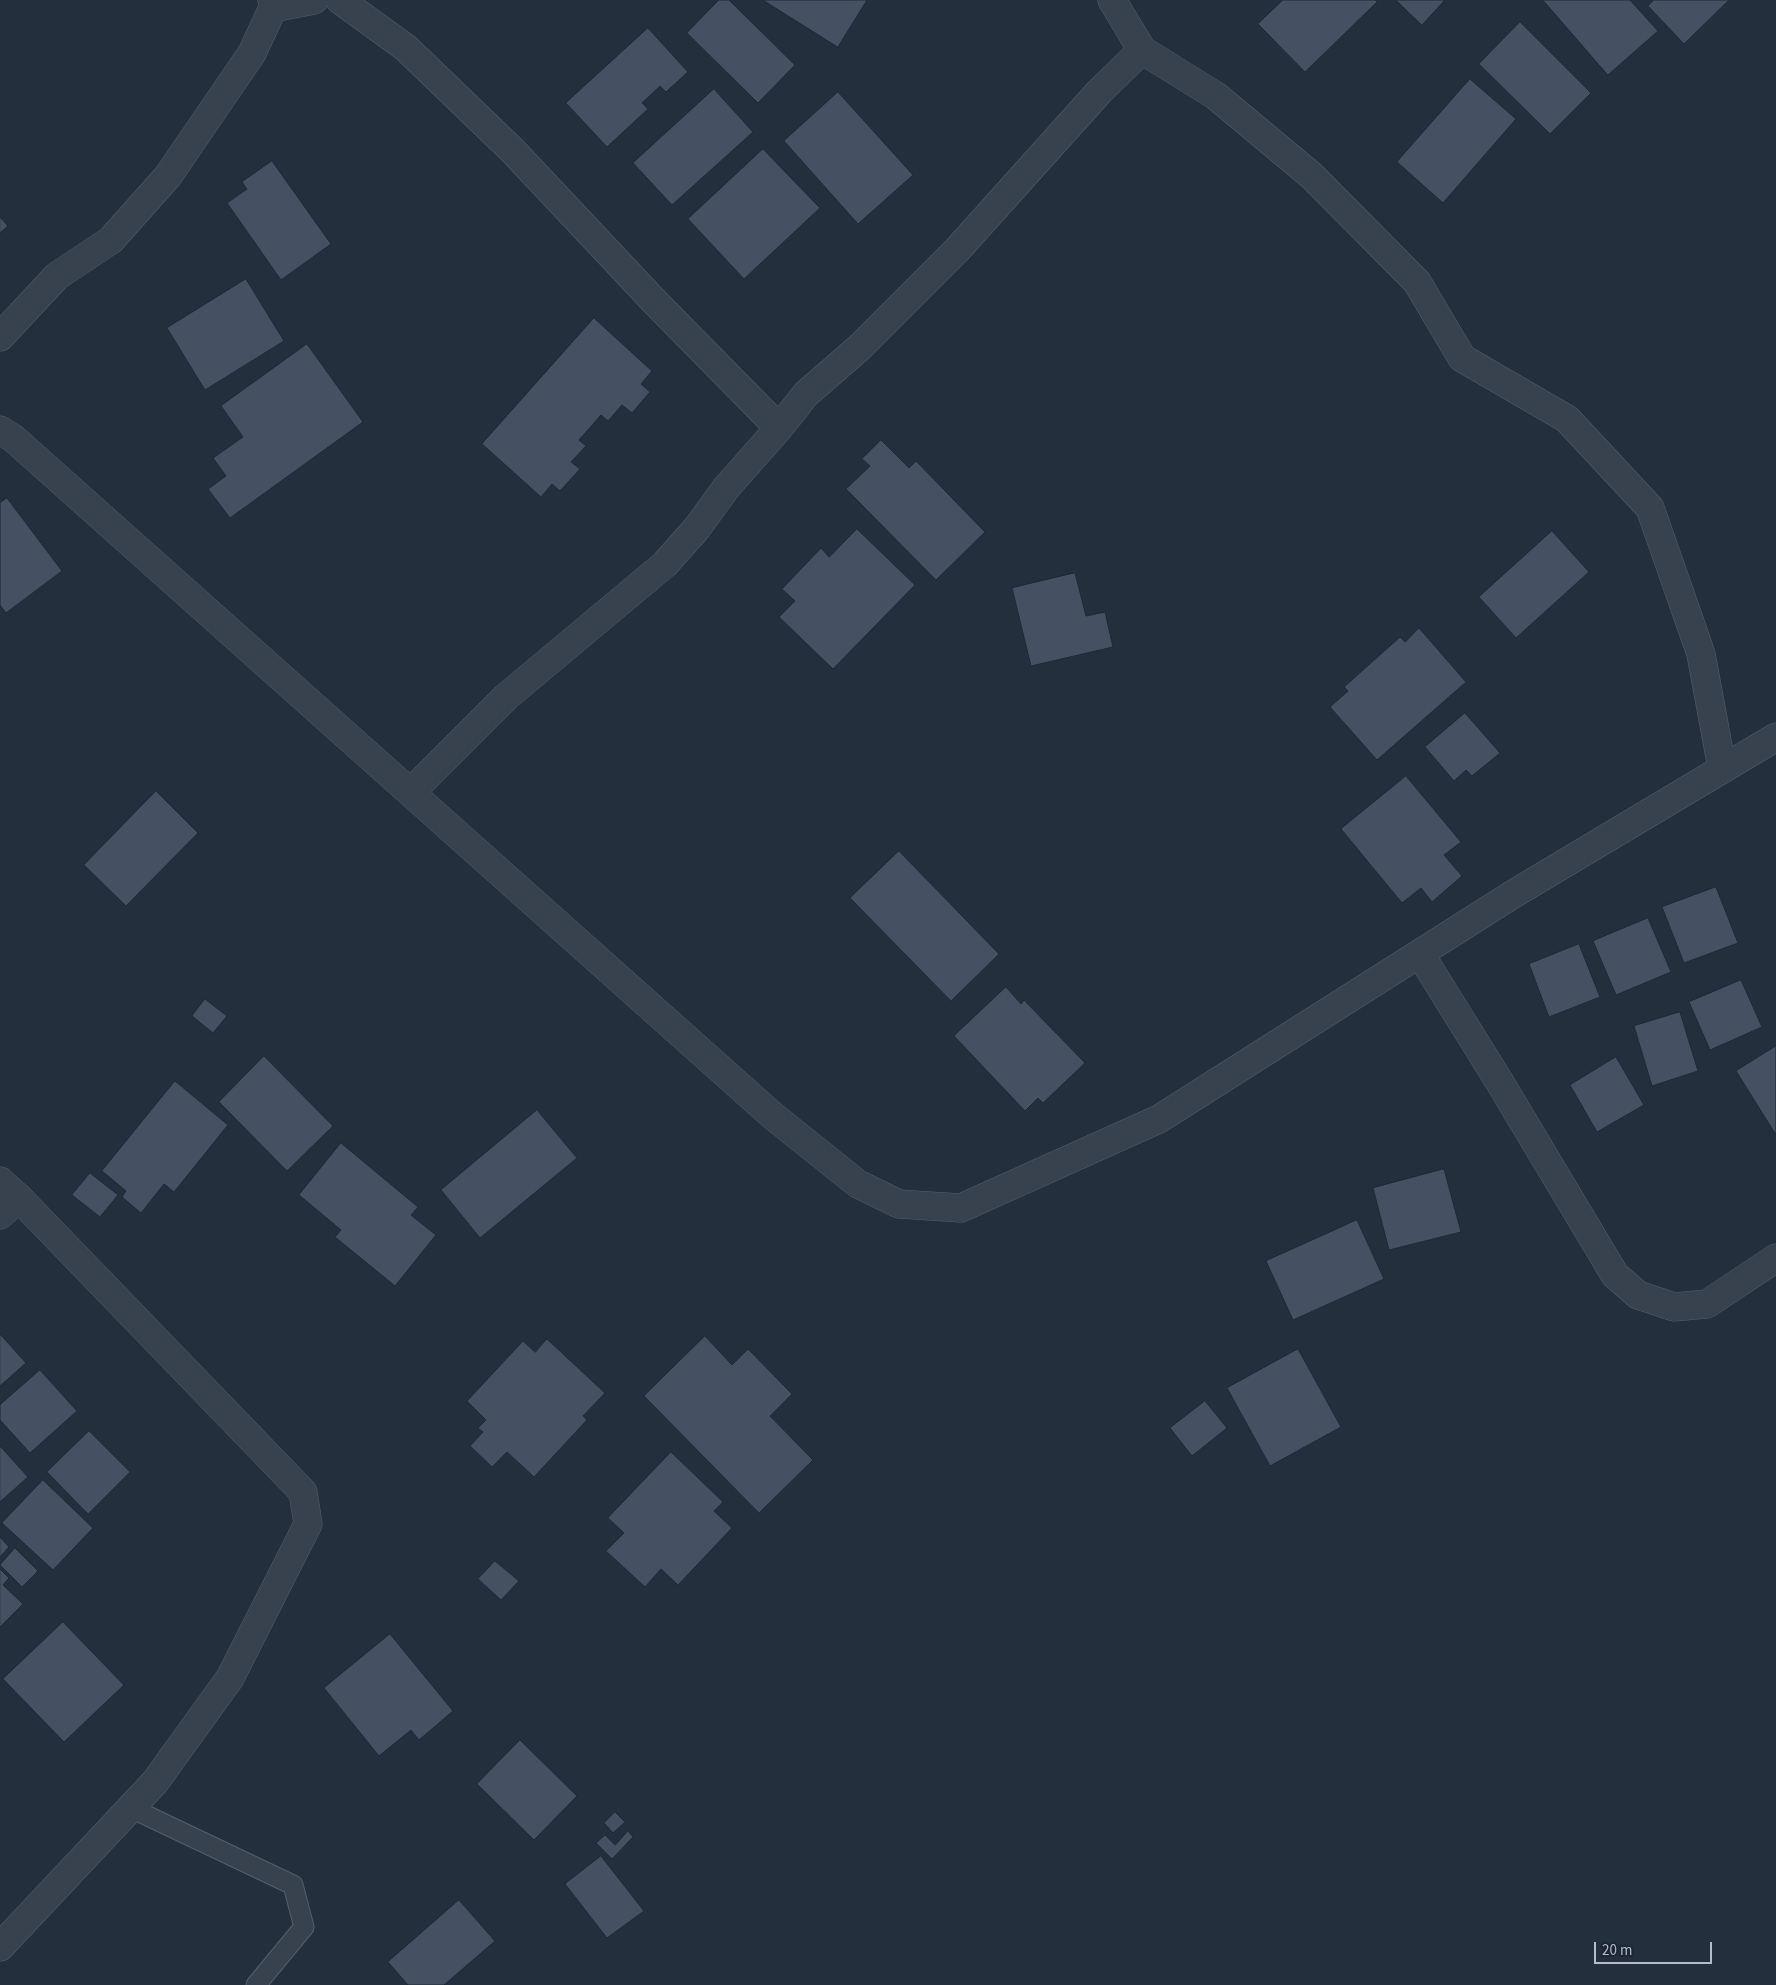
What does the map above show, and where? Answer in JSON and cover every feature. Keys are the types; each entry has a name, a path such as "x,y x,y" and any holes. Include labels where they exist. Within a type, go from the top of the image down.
{"street":[{"path":"0,337 57,276 111,240 168,176 252,53 273,4 314,0"},
{"path":"340,0 406,48 513,151 654,302 779,428"},
{"path":"1112,0 1142,50 1216,96 1312,176 1416,282 1462,358 1567,419 1650,508 1701,654 1722,768"},
{"path":"410,792 506,697 665,564 697,528 726,488 806,394 860,347 957,250 1099,92 1142,50"},
{"path":"0,430 21,444 773,1116 858,1184 899,1204 961,1208 1159,1119 1515,893 1776,737"},
{"path":"1420,954 1504,1089 1615,1275 1638,1295 1674,1308 1707,1304 1776,1258"},
{"path":"0,1947 155,1782 230,1678 308,1524 303,1492 6,1198"}],"lane":[{"path":"131,1808 292,1885 304,1927 256,1985"}],"building":[{"path":"719,0 729,0 795,65 758,103 687,33"},
{"path":"763,0 867,0 838,47"},
{"path":"1283,0 1375,0 1377,2 1305,72 1258,24"},
{"path":"1396,0 1445,0 1422,25"},
{"path":"1543,0 1630,0 1658,31 1608,75"},
{"path":"1654,0 1729,0 1684,44 1648,6"},
{"path":"1520,22 1591,93 1550,134 1479,64"},
{"path":"648,28 688,72 666,92 660,86 642,103 648,109 607,147 566,103"},
{"path":"1470,79 1516,119 1443,203 1397,162"},
{"path":"714,89 753,132 672,205 633,163"},
{"path":"838,92 913,175 858,224 784,141"},
{"path":"763,149 820,208 744,279 688,219"},
{"path":"272,161 331,244 281,280 227,203 247,189 242,182"},
{"path":"0,217 8,226 0,233"},
{"path":"246,279 284,341 205,390 167,328"},
{"path":"594,318 652,371 641,384 650,392 632,413 622,405 608,421 601,415 579,440 586,446 571,462 580,469 560,491 552,484 541,497 482,444"},
{"path":"307,344 363,422 230,518 208,489 226,476 213,458 243,437 221,406"},
{"path":"881,440 909,468 916,461 985,532 936,580 846,489 870,466 862,459"},
{"path":"7,498 62,571 6,613 0,605 0,503"},
{"path":"857,529 915,585 833,669 779,617 795,601 782,589 821,548 829,557"},
{"path":"1552,531 1589,572 1516,638 1479,597"},
{"path":"1075,573 1086,616 1105,612 1113,647 1031,666 1012,588"},
{"path":"1419,628 1466,682 1377,760 1330,707 1348,691 1344,687 1400,637 1405,642"},
{"path":"1465,713 1500,753 1472,776 1466,770 1454,781 1425,747"},
{"path":"1406,776 1461,842 1444,855 1462,876 1432,902 1421,888 1402,903 1341,829"},
{"path":"156,791 198,833 126,906 84,865"},
{"path":"899,851 999,954 951,1001 850,898"},
{"path":"1716,887 1738,943 1684,963 1662,907"},
{"path":"1648,918 1671,972 1616,995 1593,941"},
{"path":"1579,944 1600,997 1549,1017 1529,964"},
{"path":"1741,980 1762,1027 1710,1050 1689,1002"},
{"path":"1006,987 1021,1004 1024,1000 1085,1063 1043,1103 1038,1098 1025,1111 954,1036"},
{"path":"205,999 227,1016 213,1033 192,1016"},
{"path":"1680,1012 1698,1071 1652,1086 1634,1026"},
{"path":"1776,1046 1776,1135 1736,1071"},
{"path":"264,1056 333,1126 287,1171 219,1102"},
{"path":"1616,1057 1644,1105 1597,1132 1570,1085"},
{"path":"175,1081 228,1125 174,1192 164,1184 141,1213 122,1197 126,1191 102,1171"},
{"path":"537,1110 577,1158 480,1238 441,1190"},
{"path":"341,1143 418,1207 411,1215 436,1235 395,1286 335,1237 341,1230 299,1195"},
{"path":"1444,1169 1461,1232 1389,1250 1373,1188"},
{"path":"90,1173 118,1195 100,1217 72,1195"},
{"path":"1357,1220 1384,1279 1293,1320 1266,1261"},
{"path":"0,1334 26,1363 0,1386"},
{"path":"705,1336 732,1365 748,1349 792,1394 770,1416 813,1460 759,1513 644,1396"},
{"path":"547,1339 605,1393 583,1416 587,1420 534,1477 507,1452 492,1467 470,1446 483,1432 478,1428 486,1420 467,1401 523,1341 535,1352"},
{"path":"1298,1349 1341,1427 1270,1466 1227,1388"},
{"path":"40,1370 77,1411 30,1453 0,1420 0,1405"},
{"path":"1205,1401 1227,1428 1192,1456 1170,1428"},
{"path":"89,1431 130,1472 88,1514 47,1472"},
{"path":"0,1446 28,1477 0,1502"},
{"path":"671,1452 723,1502 714,1511 732,1528 678,1585 661,1569 645,1587 606,1551 624,1533 608,1518"},
{"path":"43,1480 93,1528 53,1570 2,1523"},
{"path":"0,1537 9,1547 0,1557"},
{"path":"15,1548 38,1571 22,1587 0,1565"},
{"path":"495,1561 519,1581 501,1600 478,1579"},
{"path":"0,1569 9,1578 3,1585 23,1604 0,1627"},
{"path":"63,1622 124,1685 64,1742 3,1679"},
{"path":"390,1634 453,1711 419,1740 411,1730 379,1756 324,1688"},
{"path":"520,1740 577,1796 534,1840 477,1784"},
{"path":"615,1812 625,1822 613,1833 604,1823"},
{"path":"628,1831 633,1837 612,1859 596,1843 605,1835 615,1845"},
{"path":"601,1856 644,1911 607,1938 565,1884"},
{"path":"459,1900 495,1941 444,1985 408,1985 388,1962"}]}
